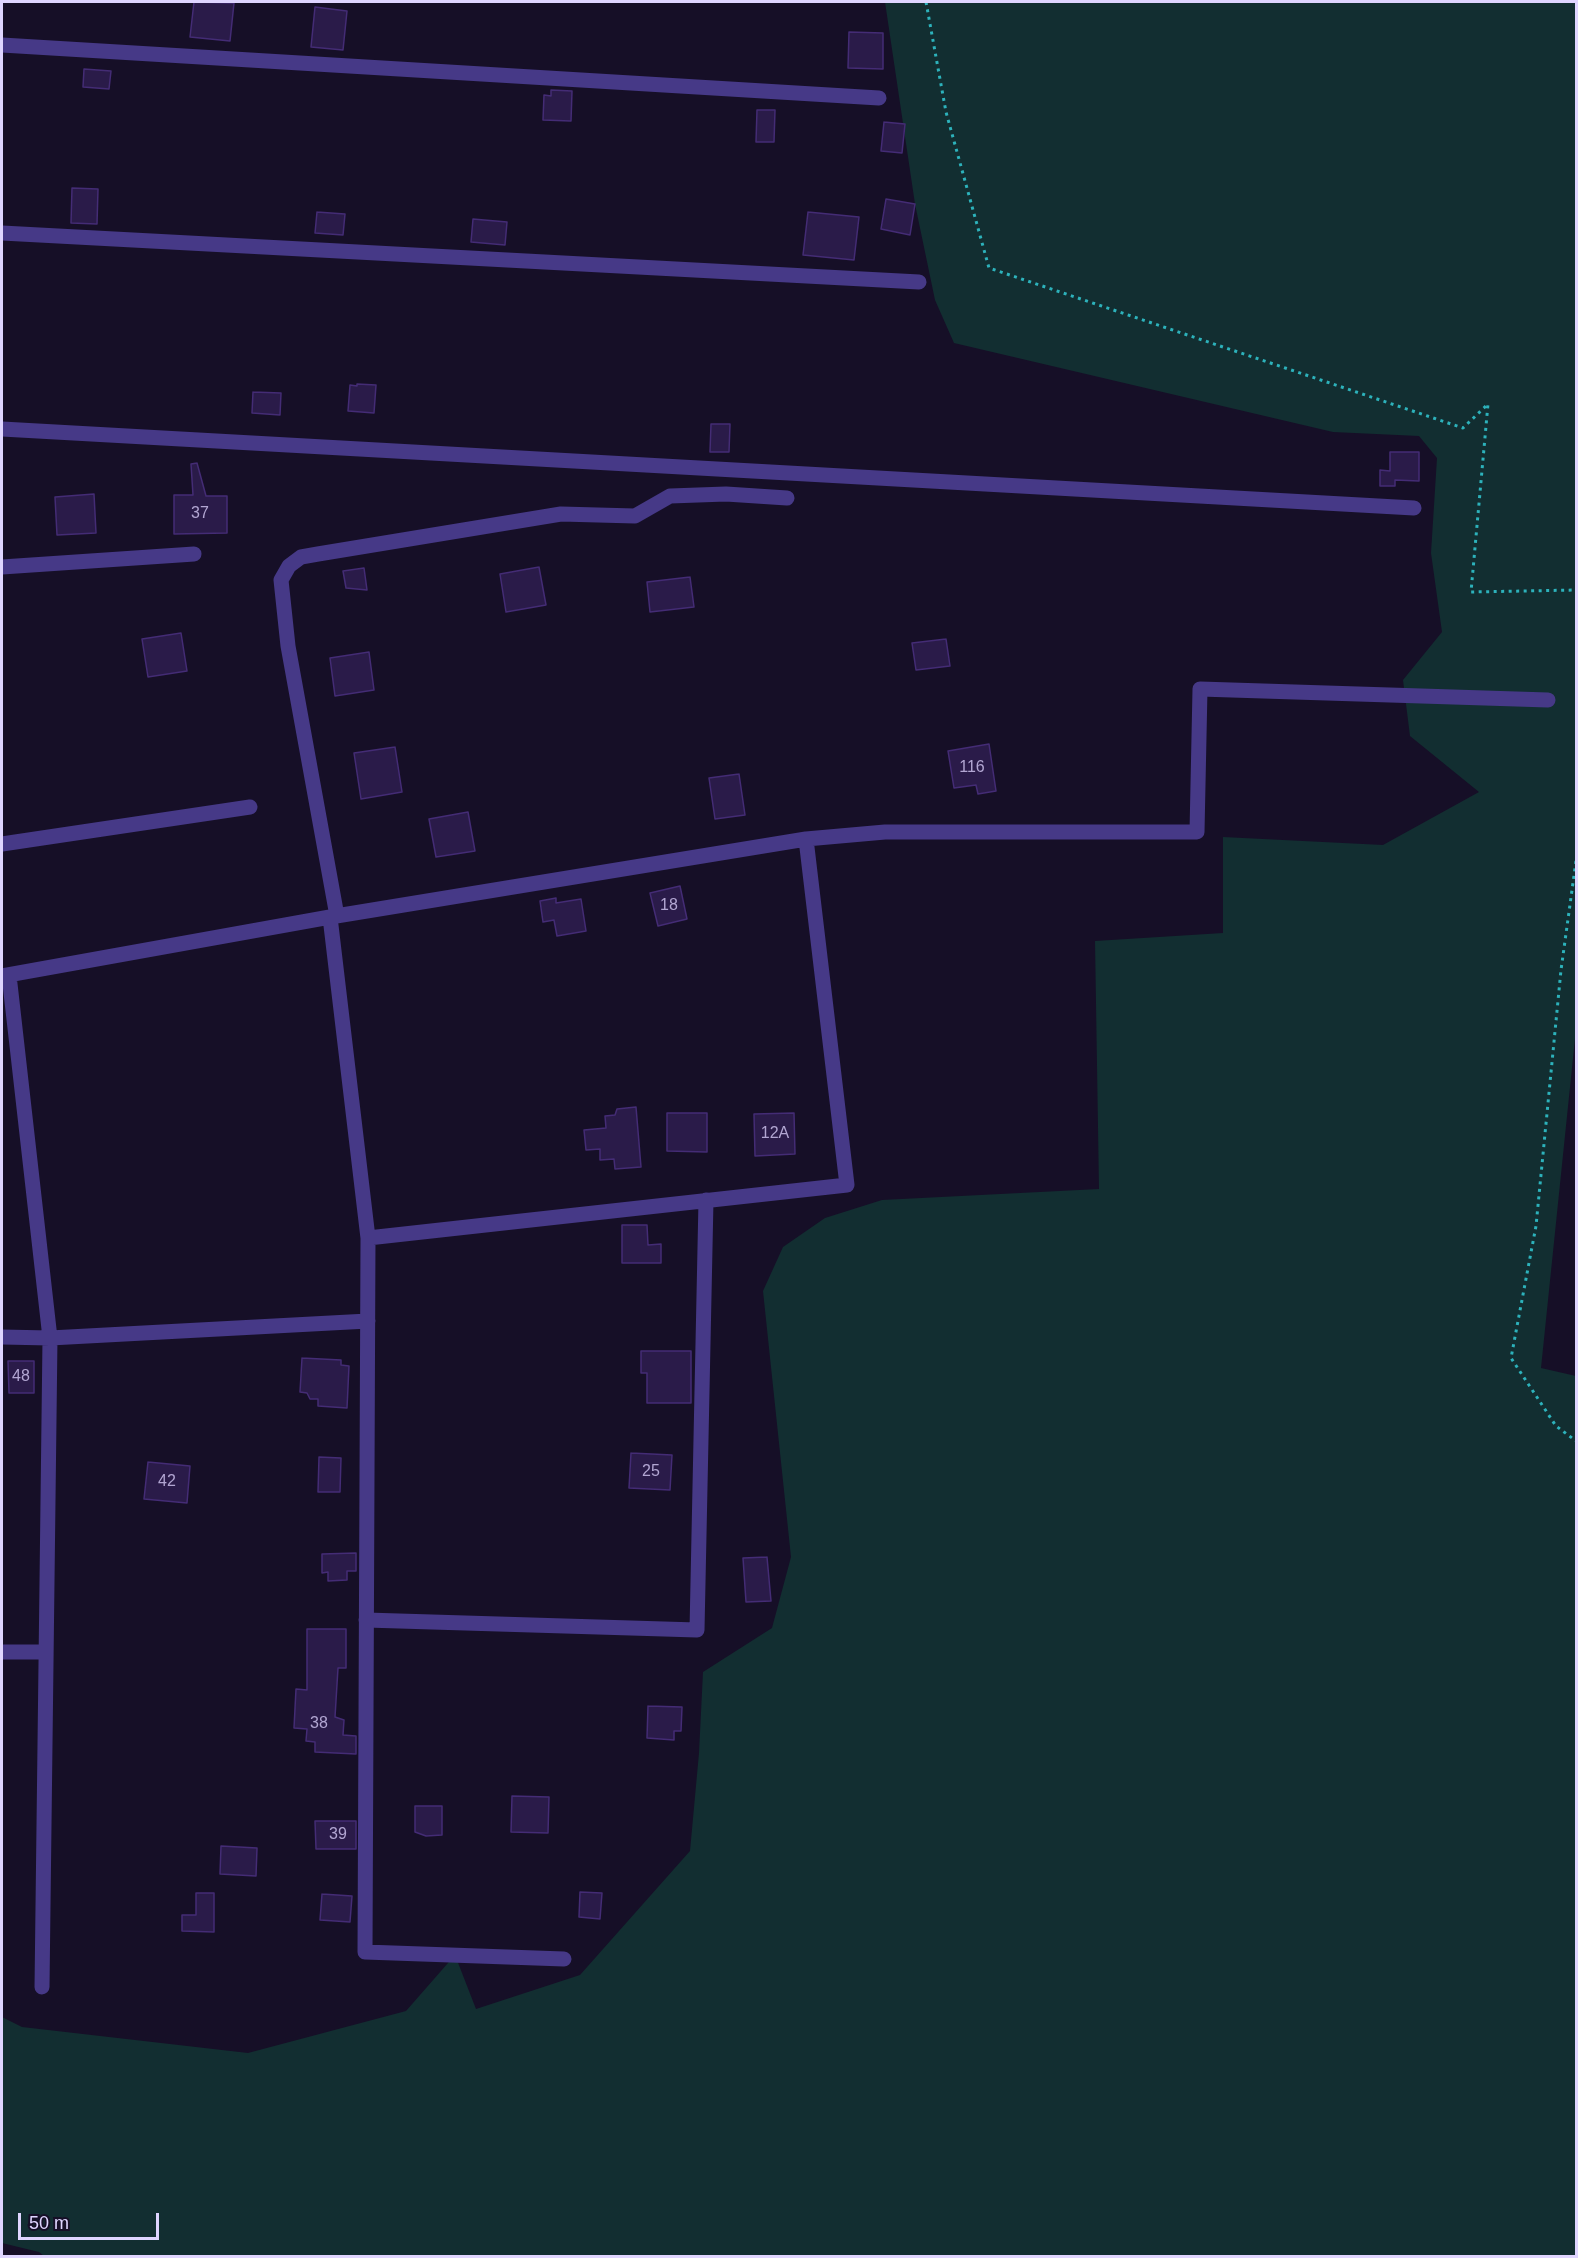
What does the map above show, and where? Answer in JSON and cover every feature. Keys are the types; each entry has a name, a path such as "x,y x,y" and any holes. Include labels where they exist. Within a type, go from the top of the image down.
{"lane":[{"path":"2,45 879,98"},
{"path":"2,232 919,282"},
{"path":"2,429 1414,508"},
{"path":"564,1959 365,1952 368,1238 334,916 288,646 281,580 289,566 301,557 561,514 635,516 670,496 726,494 787,498"},
{"path":"2,567 194,554"},
{"path":"42,1987 50,1338 5,975 334,916 806,839 885,832 1197,832 1200,689 1548,700"},
{"path":"2,844 250,807"},
{"path":"368,1238 847,1185 806,839"},
{"path":"366,1620 697,1630 706,1200"},
{"path":"2,1337 50,1338 368,1321"},
{"path":"2,1652 46,1652"}],"path":[{"path":"926,2 946,112 989,268 1462,428 1488,404 1471,592 1576,590"},
{"path":"1576,861 1562,970 1536,1226 1511,1358 1556,1425 1576,1441"}],"green space":[{"path":"885,2 1576,2 1576,1029 1541,1368 1576,1376 1576,2256 44,2256 39,2252 2,2243 2,2017 22,2027 248,2053 406,2011 455,1955 476,2009 580,1975 690,1851 699,1753 703,1672 772,1628 791,1557 763,1291 783,1247 825,1218 882,1200 1099,1189 1095,941 1223,933 1223,837 1383,845 1479,792 1410,736 1403,680 1442,632 1431,553 1437,458 1419,436 1333,432 954,343 935,300 915,204"}],"building":[{"path":"194,2 234,3 230,41 190,37"},
{"path":"315,7 347,11 343,50 311,47"},
{"path":"849,32 883,33 883,69 848,68"},
{"path":"84,69 111,71 109,89 83,87"},
{"path":"551,90 572,91 571,121 543,120 544,95 551,96"},
{"path":"757,110 775,110 774,142 756,142"},
{"path":"884,122 905,124 902,153 881,151"},
{"path":"72,188 98,189 97,224 71,223"},
{"path":"886,199 915,204 910,235 881,229"},
{"path":"317,212 345,214 343,235 315,233"},
{"path":"808,212 859,217 854,260 803,255"},
{"path":"473,219 507,222 505,245 471,242"},
{"path":"357,384 376,385 374,413 348,411 350,385 357,386"},
{"path":"253,392 281,393 280,415 252,413"},
{"path":"711,424 730,424 729,452 710,452"},
{"path":"1390,452 1419,452 1419,481 1395,480 1395,486 1380,486 1380,470 1390,471"},
{"path":"197,463 206,496 227,496 227,533 174,534 174,495 193,495 191,464"},
{"path":"94,494 96,533 57,535 55,497"},
{"path":"539,567 546,605 506,612 500,574"},
{"path":"364,568 367,590 346,588 343,571"},
{"path":"690,577 694,607 650,612 647,582"},
{"path":"181,633 187,671 148,677 142,639"},
{"path":"946,639 950,666 916,670 912,643"},
{"path":"369,652 374,690 335,696 330,658"},
{"path":"989,744 996,791 978,794 976,785 954,788 948,751"},
{"path":"395,747 402,792 361,799 354,753"},
{"path":"739,774 745,815 715,819 709,778"},
{"path":"468,812 475,851 436,857 429,819"},
{"path":"680,886 687,919 658,926 650,893"},
{"path":"556,898 556,903 581,899 586,931 557,936 554,920 543,922 540,901"},
{"path":"636,1107 641,1167 615,1169 614,1159 600,1160 600,1149 586,1150 584,1130 606,1128 605,1116 615,1115 617,1109"},
{"path":"667,1113 707,1113 707,1152 667,1151"},
{"path":"794,1113 795,1154 755,1156 754,1114"},
{"path":"622,1225 647,1225 648,1245 661,1244 661,1263 622,1263"},
{"path":"641,1351 691,1351 691,1403 647,1403 647,1373 641,1373"},
{"path":"302,1358 341,1360 341,1365 349,1366 347,1408 318,1406 318,1399 310,1399 307,1393 300,1392"},
{"path":"8,1361 34,1361 34,1393 9,1393"},
{"path":"631,1453 672,1455 670,1490 629,1488"},
{"path":"319,1457 341,1458 340,1492 318,1492"},
{"path":"148,1462 190,1466 187,1503 144,1499"},
{"path":"356,1553 356,1571 347,1571 347,1580 328,1581 328,1572 322,1573 322,1554"},
{"path":"767,1557 771,1601 746,1602 743,1558"},
{"path":"307,1629 346,1629 346,1668 338,1668 335,1717 344,1720 343,1735 356,1736 356,1754 315,1752 315,1742 306,1741 307,1729 294,1728 296,1689 307,1690"},
{"path":"648,1706 682,1707 681,1731 674,1731 674,1740 647,1738"},
{"path":"512,1796 549,1797 548,1833 511,1832"},
{"path":"415,1806 442,1806 442,1835 426,1836 415,1832"},
{"path":"315,1821 356,1821 356,1849 316,1849"},
{"path":"221,1846 257,1848 256,1876 220,1874"},
{"path":"580,1892 602,1893 600,1919 579,1917"},
{"path":"196,1893 214,1893 214,1932 182,1931 182,1915 196,1915"},
{"path":"322,1894 352,1896 350,1922 320,1920"}]}
